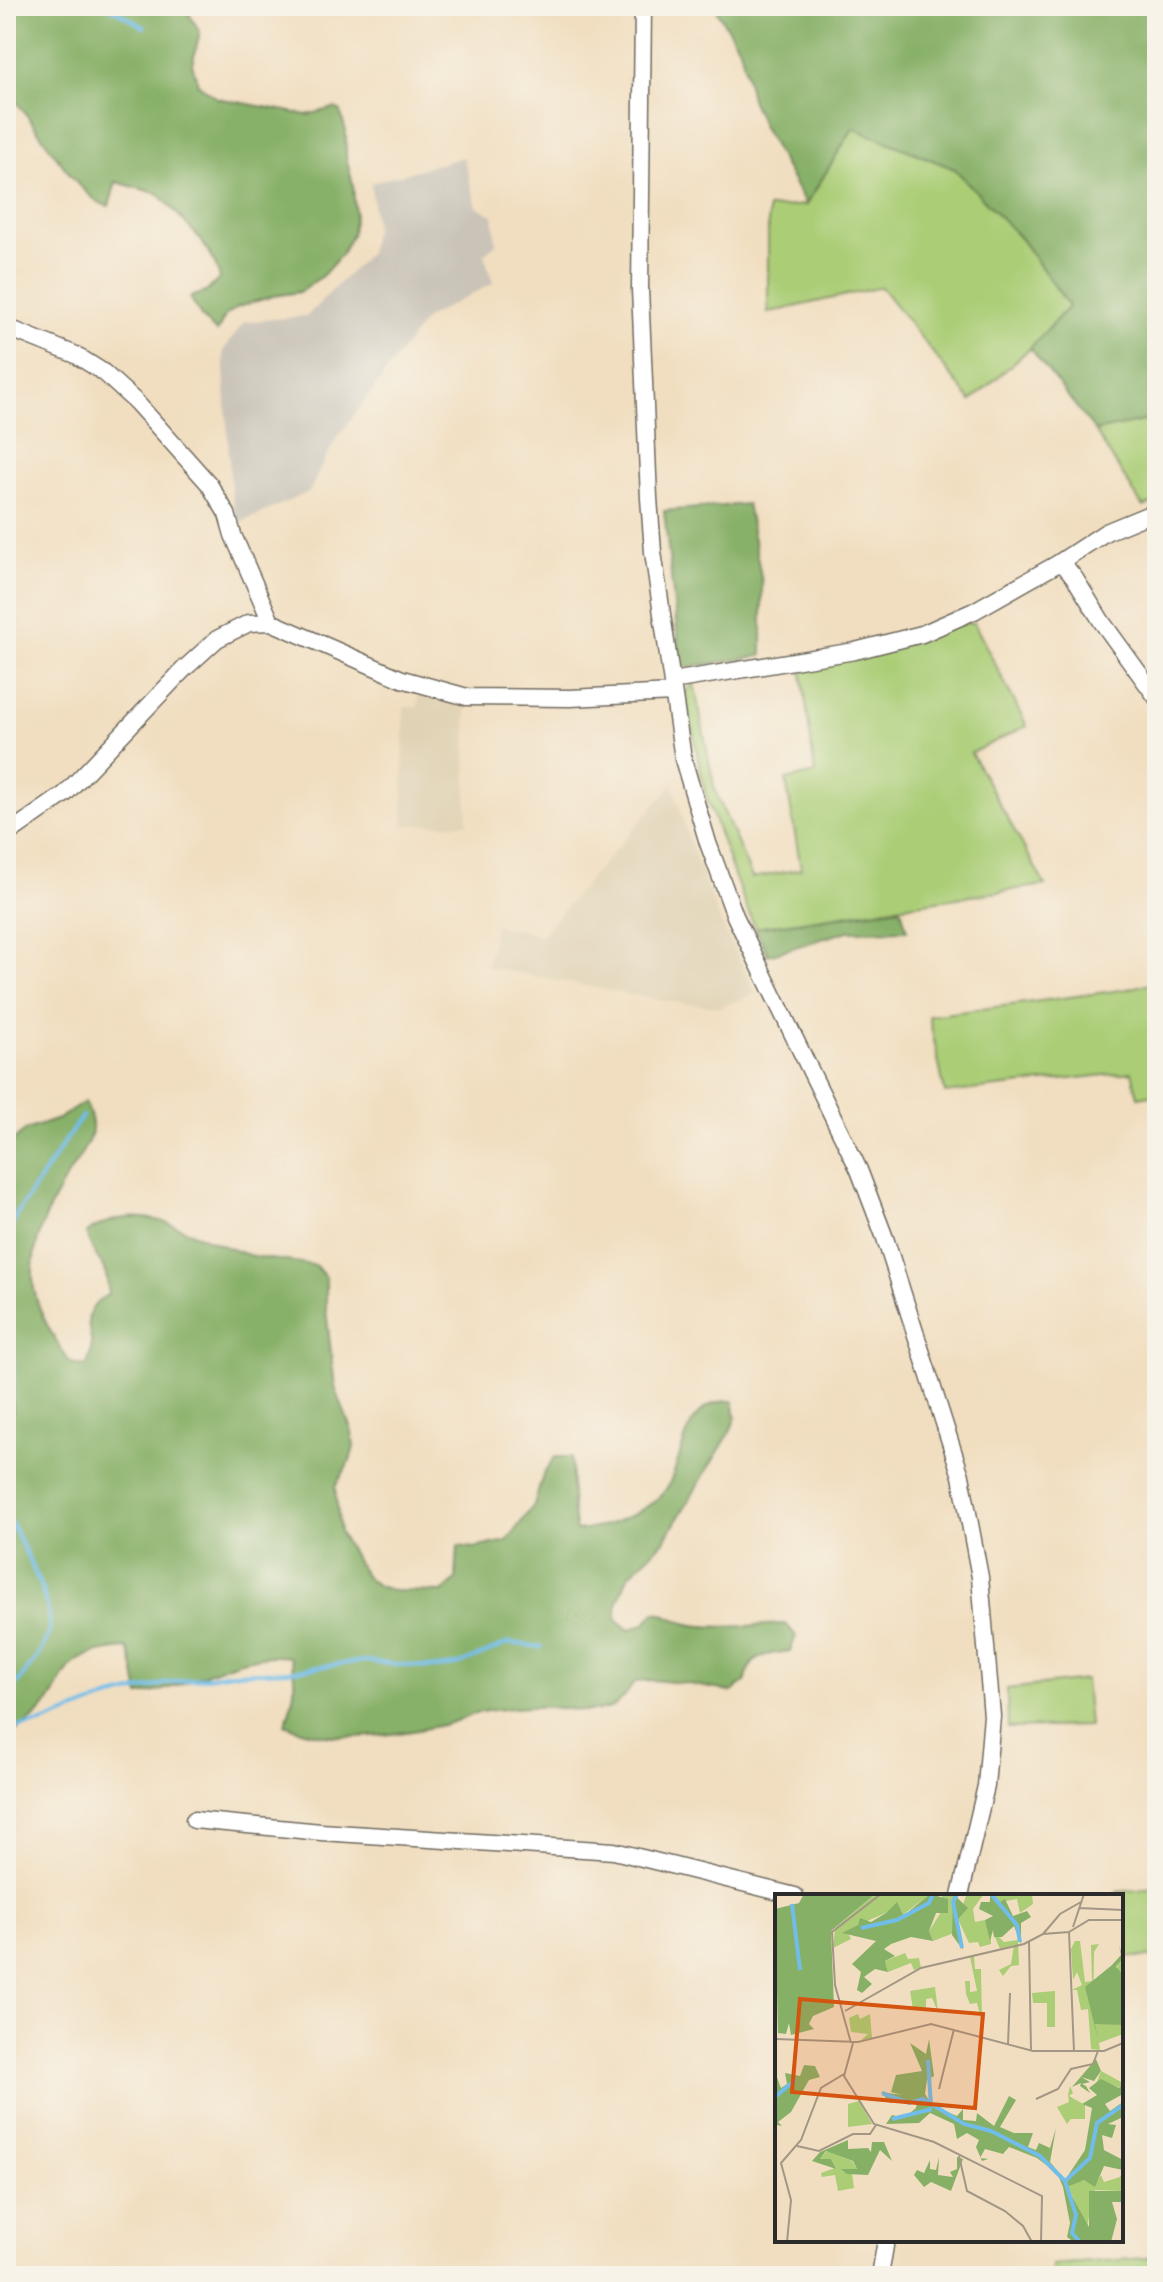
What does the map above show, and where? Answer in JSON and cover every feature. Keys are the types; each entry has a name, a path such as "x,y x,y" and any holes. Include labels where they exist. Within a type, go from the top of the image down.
{"street":[{"path":"643,6 640,210 643,381 653,552 672,687 690,785 720,880 859,1170 885,1238 949,1433 964,1489 980,1577 992,1716 986,1786 960,1894"},
{"path":"6,327 76,355 103,372 136,402 190,462 209,484 227,514 271,622"},
{"path":"6,835 65,794 183,670 217,639 249,623 271,622 402,679 467,697 570,698 672,687 855,651 922,634 974,611 1106,532 1157,511"},
{"path":"1057,564 1064,565 1074,577 1157,698"},
{"path":"194,1820 321,1832 614,1851 787,1894"},
{"path":"880,2276 886,2242"}],"shaded area":[{"path":"463,157 477,207 493,215 496,244 484,254 493,283 426,318 334,442 309,492 237,524 231,490 223,351 244,322 307,316 369,253 375,226 371,183"},
{"path":"418,694 466,707 467,824 403,825 404,707 418,707"},
{"path":"673,784 689,840 718,916 756,994 720,1007 664,1001 487,967 495,925 541,935"}],"green space":[{"path":"6,6 193,6 189,14 200,32 192,64 198,84 217,98 307,115 334,108 340,110 346,132 346,157 353,185 355,213 352,234 341,255 323,275 300,292 273,296 238,307 225,316 217,332 202,318 190,297 206,292 220,278 201,240 159,194 116,182 109,206 97,201 83,190 6,90"},
{"path":"714,6 1157,6 1157,418 1095,431 1030,348 1069,306 1021,239 955,169 853,128 806,205 763,127 751,99 741,51"},
{"path":"853,128 955,169 1021,239 1069,306 1030,348 971,401 881,287 768,313 768,208 806,205"},
{"path":"1157,418 1157,502 1143,507 1095,431"},
{"path":"747,504 762,582 762,656 681,668 664,511"},
{"path":"974,623 1027,726 971,753 1045,885 755,928 705,793 685,692 694,683 715,791 752,878 801,869 786,780 815,773 801,665"},
{"path":"901,908 907,930 848,931 768,955 755,928"},
{"path":"1157,981 1157,1094 1138,1097 1132,1072 945,1093 929,1016 1128,989"},
{"path":"85,1102 91,1120 91,1133 48,1212 38,1238 33,1265 34,1290 41,1312 70,1363 86,1366 91,1344 90,1312 108,1294 106,1275 86,1233 108,1222 128,1218 168,1223 249,1255 316,1266 326,1278 326,1310 335,1387 352,1432 354,1447 335,1487 340,1533 365,1576 378,1586 393,1591 442,1592 456,1580 458,1546 474,1548 507,1541 534,1505 544,1472 555,1457 571,1457 576,1531 600,1527 640,1511 668,1486 695,1418 717,1403 733,1401 736,1417 729,1434 664,1541 628,1576 617,1604 616,1619 629,1630 644,1624 655,1612 694,1625 786,1624 796,1636 790,1651 760,1657 751,1665 745,1682 732,1692 651,1680 635,1682 617,1704 602,1710 508,1709 480,1712 442,1725 403,1732 342,1736 303,1731 285,1724 294,1691 290,1657 251,1659 140,1695 130,1654 127,1648 121,1648 96,1653 74,1663 43,1708 26,1724 6,1736 6,1430 13,1408 6,1385 6,1147 26,1130 58,1119"},
{"path":"1085,1680 1089,1726 1008,1728 1007,1689"},
{"path":"1157,1888 1157,1957 1123,1957 1123,1894 1116,1892"},
{"path":"1157,2257 1157,2272 1052,2276 1052,2265"}],"waterway":[{"path":"108,6 144,27"},
{"path":"6,1244 16,1215 82,1116"},
{"path":"6,1312 13,1378 13,1392 6,1413"},
{"path":"6,1513 41,1587 49,1617 47,1638 6,1697"},
{"path":"6,1729 42,1723 108,1698 168,1683 232,1673 288,1671 364,1661 436,1668 460,1664 509,1643 541,1647"}]}
